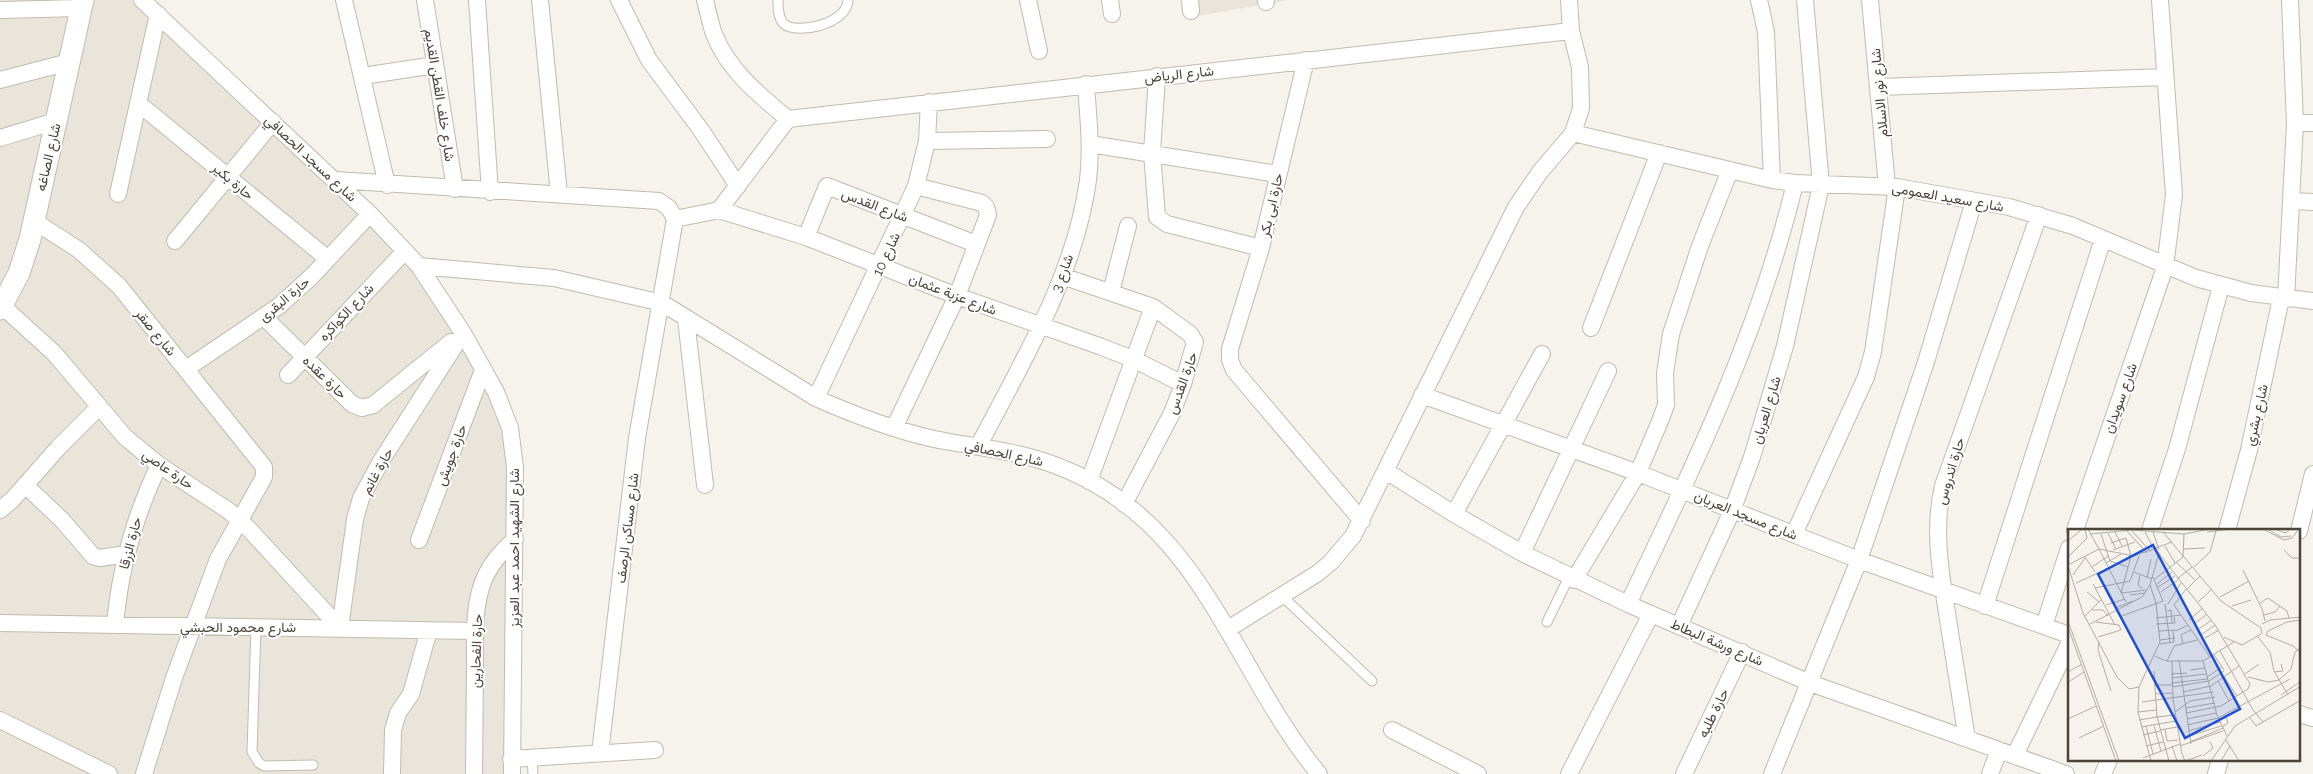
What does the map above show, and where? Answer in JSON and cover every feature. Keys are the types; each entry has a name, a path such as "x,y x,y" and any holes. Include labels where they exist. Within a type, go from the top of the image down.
{"street":[{"name":"شارع مسجد الحصافي","path":"142,0 370,214 419,266 463,333"},
{"path":"344,0 387,185"},
{"name":"شارع خلف القطن القديم","path":"425,0 455,190"},
{"path":"477,0 490,192"},
{"path":"540,0 559,194"},
{"path":"619,0 649,60 701,130 738,186"},
{"path":"335,180 455,190 559,194 659,201 670,208 676,219 720,210 788,119 759,96 734,70 715,35 705,0"},
{"path":"1028,0 1039,50"},
{"path":"1228,629 1282,596 1331,562 1343,549 1362,521 1422,394 1516,207 1540,172 1573,133 1581,108 1580,68 1571,31 1569,0"},
{"path":"1759,0 1766,32 1772,180"},
{"name":"شارع العريان","path":"1679,626 1732,511 1757,438 1785,346 1821,185 1805,0"},
{"name":"شارع نور الاسلام","path":"1794,534 1866,377 1873,352 1892,187 1870,0"},
{"name":"شارع سويدان","path":"2075,529 2165,267 2174,195 2160,0"},
{"name":"شارع بشري","path":"2227,529 2251,440 2284,299 2292,200 2295,123 2290,0"},
{"path":"0,10 82,4"},
{"name":"شارع الصاغه","path":"1,306 18,273 34,222 82,4"},
{"path":"118,194 158,14"},
{"name":"شارع الرياض","path":"788,119 1157,76 1571,31"},
{"name":"حارة ابى بكر","path":"1306,60 1261,248 1230,350 1230,360 1234,370 1362,521"},
{"path":"0,80 69,62"},
{"path":"363,76 435,65"},
{"path":"1157,76 1152,153 1157,217 1160,221 1261,248"},
{"path":"1879,87 2165,77"},
{"name":"شارع 3","path":"978,446 1040,326 1062,276 1078,223 1088,180 1090,144 1086,84"},
{"name":"شارع 10","path":"816,398 904,216 916,186 927,141 929,102"},
{"name":"حارة بكير","path":"138,103 328,259"},
{"path":"0,138 56,121"},
{"path":"175,241 273,122"},
{"path":"2295,123 2313,123"},
{"name":"شارع سعيد العمومى","path":"1573,133 1772,180 1821,185 1892,187 1974,201 2039,215 2103,238 2165,267 2221,286 2284,299 2313,302"},
{"path":"927,141 1047,139"},
{"path":"1090,144 1278,174"},
{"path":"1590,328 1659,153"},
{"path":"1572,578 1638,473 1666,405 1665,373 1671,334 1700,246 1730,170"},
{"path":"1628,604 1683,490 1752,325 1786,218 1795,183"},
{"name":"شارع القدس","path":"806,237 826,186 976,244"},
{"path":"894,428 957,296 988,215 986,207 982,203 916,186"},
{"path":"2292,200 2313,202"},
{"path":"1772,774 1859,560 1926,362 1974,201"},
{"name":"شارع عزبة عثمان","path":"720,210 806,237 957,296 1135,360 1183,384"},
{"name":"حارة البقرى","path":"186,369 264,317 292,294 370,214"},
{"name":"حارة اندروس","path":"1967,739 1944,592 1937,530 1938,507 1943,486 2039,215"},
{"name":"شارع مساكن الرصف","path":"600,753 637,438 676,219"},
{"name":"شارع صقر","path":"34,222 65,240 100,267 119,286 261,462 264,467 264,477 239,520"},
{"path":"1111,292 1128,226"},
{"path":"1985,606 2103,238"},
{"name":"شارع الكواكره","path":"288,374 405,251"},
{"name":"شارع الحصافي","path":"419,266 554,278 662,304 816,398 894,428 934,439 1013,452 1051,464 1089,482 1124,504 1163,537 1182,558 1228,629 1290,737 1319,774"},
{"name":"حارة القدس","path":"1062,276 1153,307 1190,334 1195,342 1183,384 1172,413 1124,504"},
{"path":"2150,529 2177,449 2221,286"},
{"name":"حارة عاصي","path":"1,306 54,353 125,437 159,465 239,520 340,628"},
{"path":"1089,482 1153,307"},
{"name":"حارة عقده","path":"264,317 352,404 368,408 463,333"},
{"path":"686,319 704,484"},
{"name":"شارع الشهيد احمد عبد العزيز","path":"463,333 504,410 514,447 515,539 511,766"},
{"name":"حارة غانم","path":"340,628 355,519 361,498 370,479 463,333"},
{"path":"1454,514 1542,354"},
{"name":"حارة جويش","path":"419,540 483,370"},
{"path":"1522,553 1573,449 1608,371"},
{"name":"شارع مسجد العريان","path":"1422,394 1683,490 1732,511 1944,592 2068,635"},
{"path":"0,510 99,407"},
{"name":"حارة الزرقا","path":"116,625 118,598 126,554 137,516 159,465"},
{"name":"شارع ورشة البطاط","path":"1386,471 1454,514 1522,553 1628,604 1810,682 2066,774"},
{"path":"2299,529 2313,474"},
{"path":"25,485 62,520 93,556 100,558 126,554"},
{"path":"144,774 174,678 218,559 239,520"},
{"name":"حارة الفحارين","path":"474,774 475,631 478,601 482,583 490,566 515,539"},
{"path":"2044,626 2068,551"},
{"path":"1569,774 1651,614"},
{"name":"شارع محمود الحبشي","path":"1,626 256,626 475,631"},
{"path":"392,774 393,730 398,713 411,694 429,630"},
{"path":"2015,756 2068,646"},
{"name":"حارة طلبه","path":"1684,774 1742,652"},
{"path":"2300,714 2313,718"},
{"path":"0,720 109,774"},
{"path":"1392,730 1478,774"},
{"path":"511,766 533,766 600,753 655,750"},
{"path":"1990,774 1999,750"},
{"path":"2103,774 2107,762"}],"lane":[{"path":"778,0 780,19 784,24 795,28 838,19 844,12 848,0"},
{"path":"1548,622 1572,578"},
{"path":"1282,596 1372,681"},
{"path":"256,626 252,752 254,758 264,766 313,765"}],"shaded area":[{"path":"0,0 144,0 426,271 516,429 513,774 0,774"},
{"path":"1185,0 1289,0 1187,18"}]}
